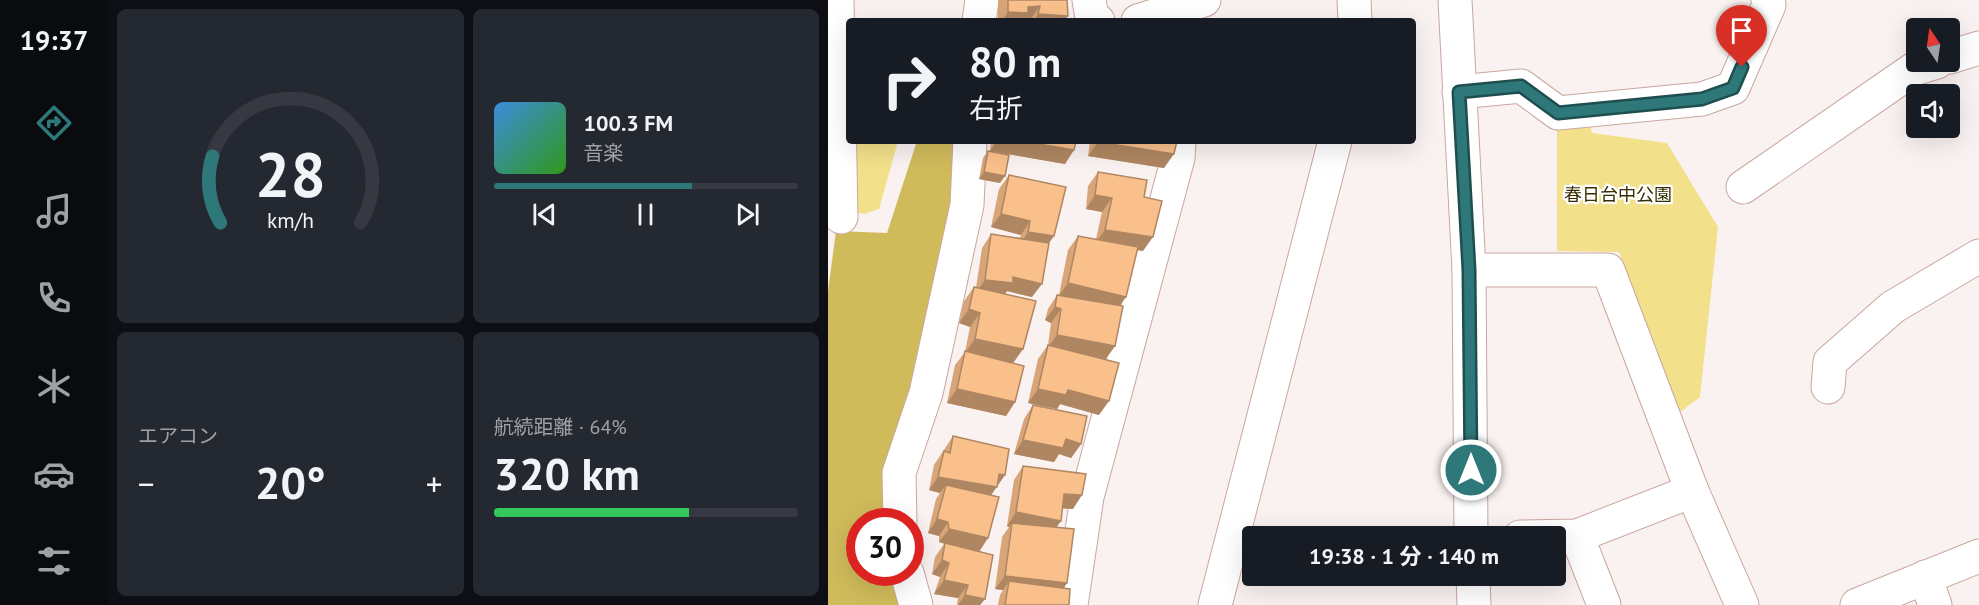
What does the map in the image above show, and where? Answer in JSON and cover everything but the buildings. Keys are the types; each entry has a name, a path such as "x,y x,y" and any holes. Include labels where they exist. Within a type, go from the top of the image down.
{"street":[{"path":"837,0 841,217"},
{"path":"979,18 982,0"},
{"path":"1089,0 1092,18"},
{"path":"1354,0 1355,18"},
{"path":"1455,0 1469,270 1471,526"},
{"path":"1459,92 1521,86 1558,113 1702,99 1733,88 1769,5 1768,0"},
{"path":"1149,18 1191,7"},
{"path":"1960,54 1979,48"},
{"path":"1743,187 1910,72"},
{"path":"900,508 899,473 926,393 967,206 970,144"},
{"path":"1071,605 1087,497 1178,158 1179,144"},
{"path":"1215,605 1334,144"},
{"path":"1827,387 1830,362 1893,307 1979,256"},
{"path":"1469,270 1608,270 1692,491 1742,605"},
{"path":"1566,536 1577,536 1692,491"},
{"path":"1577,536 1604,605"},
{"path":"1857,605 1930,591 1979,556"},
{"path":"910,586 916,605"},
{"path":"1473,586 1474,605"}],"green space":[{"name":"春日台中公園","path":"1588,117 1592,133 1667,143 1718,227 1700,397 1679,413 1619,252 1557,251 1557,122"},
{"path":"852,144 897,144 879,209 864,214 852,211"}],"shaded area":[{"path":"916,144 957,144 950,211 894,508 846,508 846,586 902,586 909,605 828,605 828,291 836,231 887,233"}],"route":[{"path":"1471,470 1469,270 1459,92 1521,86 1558,113 1702,99 1733,88 1742,67"}]}
